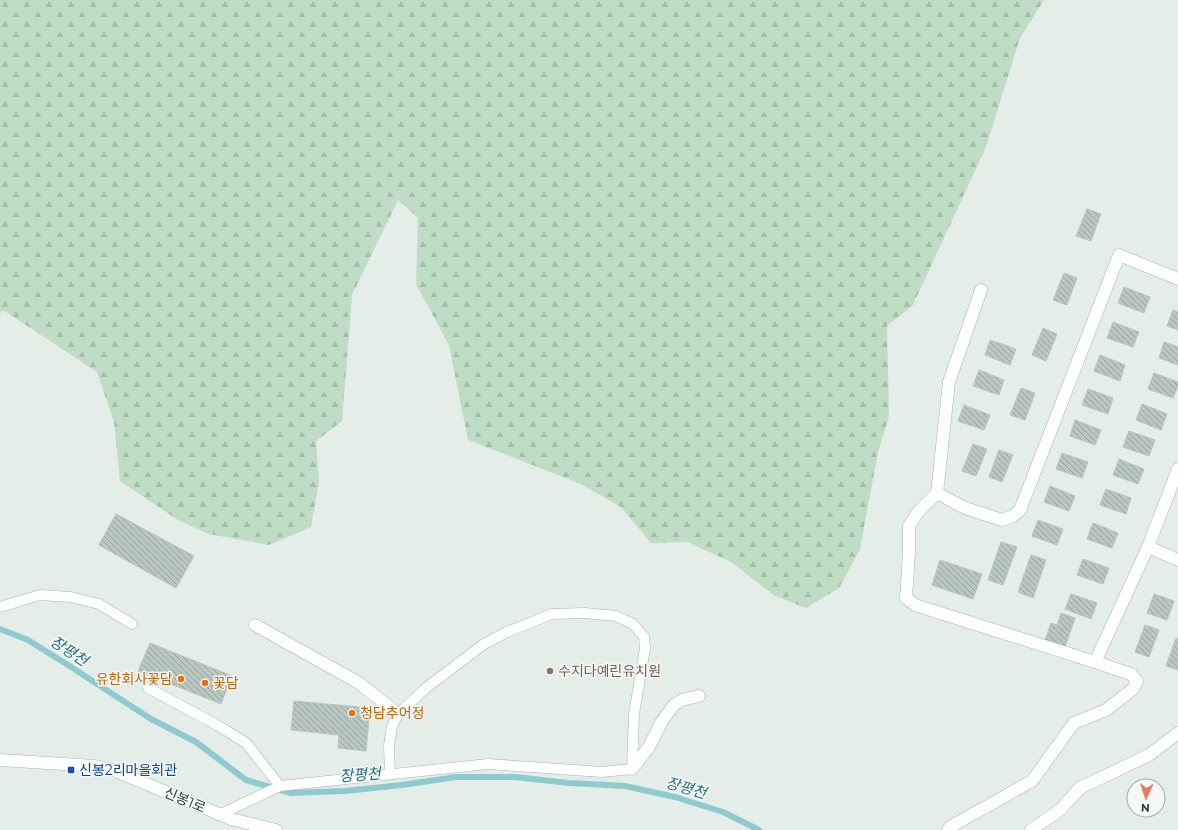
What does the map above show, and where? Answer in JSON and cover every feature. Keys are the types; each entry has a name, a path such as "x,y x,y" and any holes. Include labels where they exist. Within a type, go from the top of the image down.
{"street":[{"path":"937,493 965,508 1002,520 1013,516 1020,510 1119,255 1178,279"},
{"path":"948,830 950,827 1032,781 1074,723 1106,710 1133,689 1137,681 1131,674 915,605 906,598 909,526 918,512 937,493 949,382 981,290"},
{"path":"1095,662 1148,547 1178,468"},
{"path":"1148,547 1178,560"},
{"path":"255,625 359,683 398,714"},
{"path":"632,769 649,747 662,721 674,705 682,700 699,696"},
{"path":"1031,830 1060,810 1080,788 1149,755 1178,733"},
{"name":"신봉1로","path":"0,760 95,766 113,770 231,819 276,830"}],"lane":[{"path":"0,607 40,595 71,597 99,604 132,624"},
{"path":"219,814 233,809 280,786 390,774 488,764 602,772 632,769 634,714 645,648 644,637 633,624 616,616 585,613 552,614 507,632 484,644 426,688 398,714 392,727 389,745 390,774"},
{"path":"148,688 217,725 246,743 280,786"}],"green space":[{"path":"0,0 1044,0 1020,38 986,147 913,305 887,326 889,416 878,452 860,549 839,588 806,608 775,596 731,562 688,542 651,543 621,507 581,484 468,440 449,345 416,284 418,218 398,200 352,295 342,421 316,441 319,481 311,527 269,545 209,534 178,520 120,481 114,422 97,372 3,310 0,313"}],"building":[{"path":"1087,209 1101,214 1091,241 1076,236"},
{"path":"1064,273 1077,278 1067,305 1053,300"},
{"path":"1124,287 1150,297 1144,313 1118,303"},
{"path":"1173,310 1178,312 1178,330 1167,326"},
{"path":"1113,322 1139,332 1133,347 1107,338"},
{"path":"1043,328 1057,334 1046,361 1032,355"},
{"path":"990,340 1016,349 1010,365 985,355"},
{"path":"1164,342 1178,347 1178,365 1159,358"},
{"path":"1100,355 1125,365 1120,381 1094,371"},
{"path":"979,370 1004,380 999,395 973,386"},
{"path":"1154,373 1178,382 1173,398 1148,389"},
{"path":"1021,388 1035,393 1025,420 1010,415"},
{"path":"1088,389 1113,398 1108,414 1082,405"},
{"path":"1142,404 1167,414 1161,430 1136,420"},
{"path":"964,405 990,415 984,430 958,421"},
{"path":"1075,420 1101,430 1095,445 1070,436"},
{"path":"1129,431 1155,440 1149,456 1123,447"},
{"path":"973,444 987,449 976,476 962,471"},
{"path":"999,450 1013,455 1002,482 989,477"},
{"path":"1062,453 1088,462 1082,478 1056,469"},
{"path":"1119,459 1144,469 1138,484 1113,475"},
{"path":"1050,486 1075,496 1069,511 1044,502"},
{"path":"1106,489 1131,498 1126,514 1100,505"},
{"path":"116,514 194,556 176,588 99,545"},
{"path":"1038,520 1063,529 1057,545 1032,536"},
{"path":"1093,523 1118,533 1112,548 1087,539"},
{"path":"1001,542 1017,547 1003,585 988,580"},
{"path":"1031,555 1046,560 1033,598 1018,592"},
{"path":"1083,559 1109,568 1103,584 1077,575"},
{"path":"940,560 982,574 973,599 932,585"},
{"path":"1071,594 1097,603 1091,619 1065,609"},
{"path":"1154,594 1174,601 1167,620 1147,613"},
{"path":"1061,613 1075,618 1065,647 1045,640 1051,623 1057,625"},
{"path":"1145,625 1159,630 1149,657 1135,652"},
{"path":"1176,638 1178,639 1178,670 1166,666"},
{"path":"150,643 232,676 221,704 138,671"},
{"path":"294,701 370,708 366,751 338,748 339,735 291,730"}],"waterway":[{"name":"장평천","path":"0,629 28,640 151,719 196,742 246,780 291,793 345,791 456,777 515,777 569,783 625,786 675,797 723,812 759,830"}],"place":[{"name":"수지다예린유치원","path":"550,671"},
{"name":"유한회사꽃담","path":"181,679"},
{"name":"꽃담","path":"205,683"},
{"name":"청담추어정","path":"352,713"},
{"name":"신봉2리마을회관","path":"71,770"}]}
